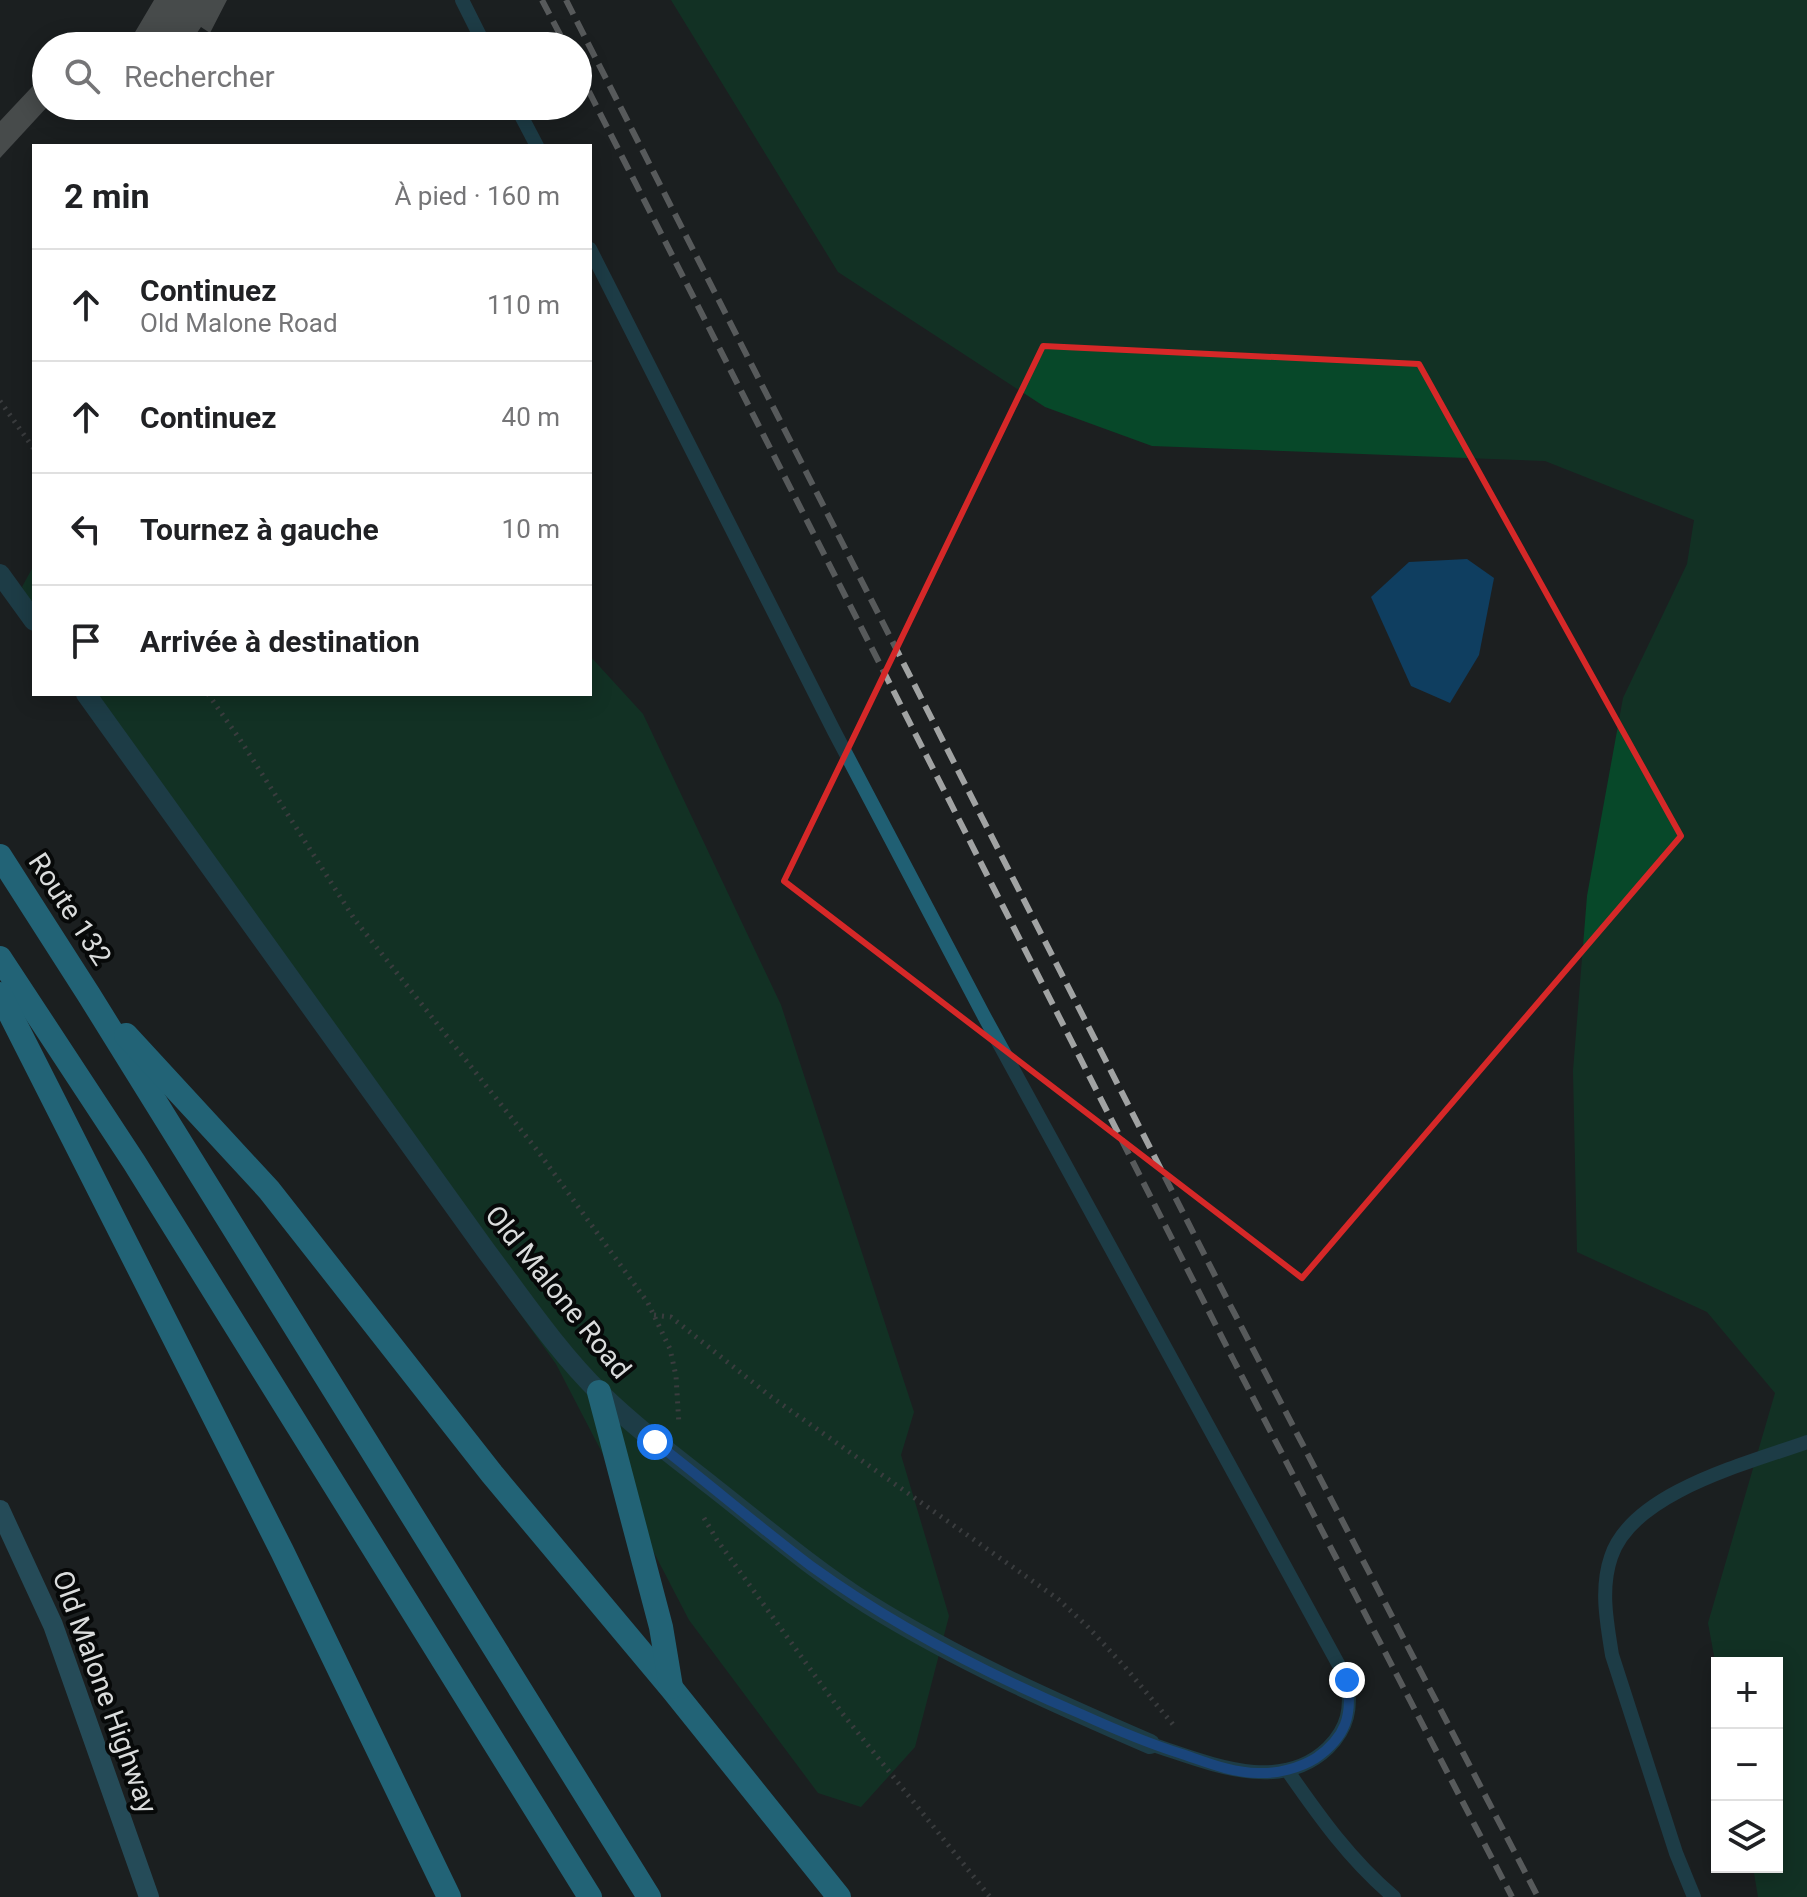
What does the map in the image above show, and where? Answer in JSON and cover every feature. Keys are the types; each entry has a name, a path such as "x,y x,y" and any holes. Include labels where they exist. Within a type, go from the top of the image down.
{"highway":[{"name":"Route 132","path":"0,856 89,995"},
{"path":"0,958 134,1162 590,1897"},
{"path":"0,994 282,1551 449,1897"},
{"path":"89,995 269,1190 492,1474 672,1689 839,1897"},
{"path":"89,995 649,1897"},
{"path":"599,1392 661,1627 672,1689"}],"street":[{"path":"0,574 32,618"},
{"name":"Old Malone Road","path":"87,696 539,1322 599,1392 655,1442 811,1565 865,1602 968,1661 1150,1744"},
{"name":"Old Malone Highway","path":"0,1510 53,1625 149,1897"}],"lane":[{"path":"462,0 478,32"},
{"path":"523,120 536,144"},
{"path":"592,253 834,731 963,975 1347,1680 1351,1703 1347,1721 1337,1740 1309,1762 1287,1770 1257,1773 1223,1767 1150,1744"},
{"path":"1694,1897 1671,1838 1612,1655 1605,1583 1611,1555 1626,1531 1678,1490 1807,1442"},
{"path":"1287,1770 1332,1835 1394,1897"}],"path":[{"path":"0,401 32,446"},
{"path":"209,696 355,920 537,1150 648,1303 670,1349 676,1376 679,1433"},
{"path":"654,1315 671,1317 770,1396 1058,1599 1087,1626 1173,1722 1181,1743 1181,1754"},
{"path":"698,1508 717,1540 842,1713 990,1897"}],"highlighted area":[{"path":"1043,346 1419,364 1681,836 1302,1278 784,881"}],"green space":[{"path":"671,0 1807,0 1807,1897 1758,1897 1754,1873 1783,1873 1783,1657 1714,1657 1708,1623 1775,1393 1707,1312 1577,1252 1573,1071 1587,896 1623,698 1687,564 1694,520 1545,461 1152,446 1045,407 838,272"},
{"path":"32,569 32,604 22,587"},
{"path":"592,658 643,714 781,1005 914,1412 901,1455 949,1616 915,1747 861,1807 818,1793 689,1620 556,1364 122,755 86,696 592,696"}],"water":[{"path":"1467,559 1494,578 1479,655 1450,703 1411,686 1371,597 1409,562"}],"building":[{"path":"154,0 227,0 211,32 201,27 198,32 135,32"},
{"path":"32,87 32,120 35,120 0,158 0,121"}],"railway":[{"path":"542,0 559,32"},
{"path":"566,0 582,32"},
{"path":"592,51 1228,1301 1538,1897"},
{"path":"592,98 1234,1361 1512,1897"}],"route":[{"path":"655,1442 811,1565 865,1602 968,1661 1150,1744 1223,1767 1257,1773 1287,1770 1309,1762 1337,1740 1347,1721 1351,1703 1347,1680"}]}
